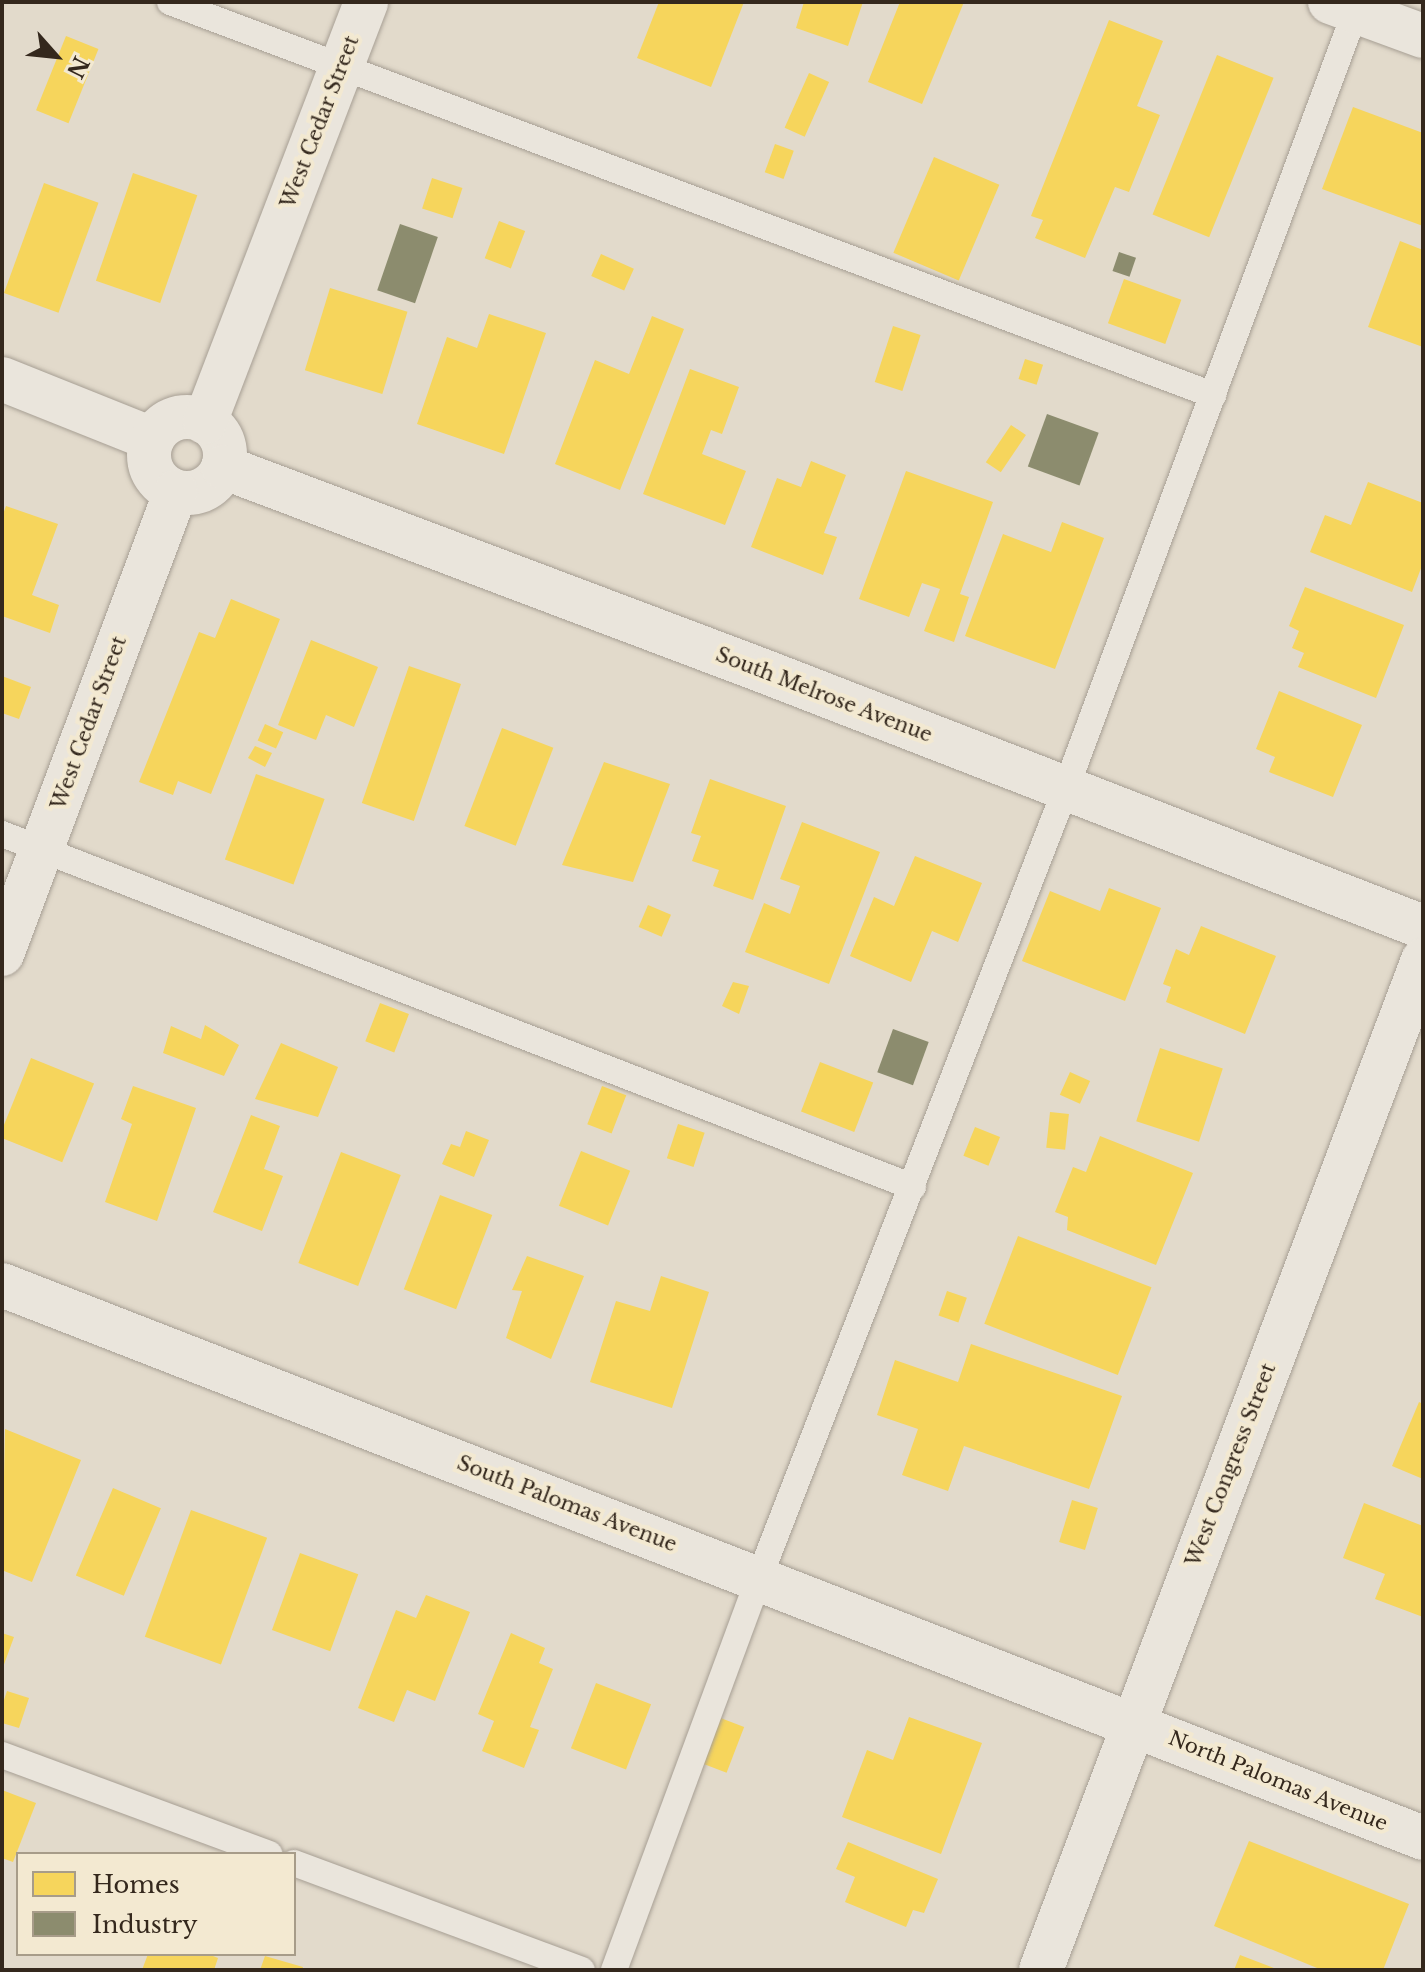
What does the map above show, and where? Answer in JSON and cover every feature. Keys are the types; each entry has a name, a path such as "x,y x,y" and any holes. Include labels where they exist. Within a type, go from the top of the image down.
{"street":[{"name":"West Cedar Street","path":"205,422 366,2"},
{"path":"1348,5 1423,36"},
{"path":"2,379 152,439"},
{"path":"175,419 205,422 224,446 223,467 210,485 199,491 176,492 158,480 152,471 149,450 152,439 175,419"},
{"name":"South Melrose Avenue","path":"223,467 1423,927"},
{"name":"West Cedar Street","path":"2,954 176,492"},
{"name":"West Congress Street","path":"1041,1970 1423,960"},
{"name":"South Palomas Avenue","path":"2,1285 1133,1723"},
{"name":"North Palomas Avenue","path":"1133,1723 1423,1838"}],"lane":[{"path":"170,2 341,69 1213,395"},
{"path":"614,1970 759,1578 913,1187 1213,395 1348,5"},
{"path":"2,834 913,1187"},
{"path":"2,1755 264,1852"},
{"path":"296,1864 582,1970"}],"building: Homes":[{"path":"659,2 744,2 711,87 637,58"},
{"path":"804,2 863,2 848,46 796,28"},
{"path":"900,2 964,2 922,104 868,82"},
{"path":"1109,20 1163,41 1137,106 1160,115 1129,192 1115,187 1085,258 1035,238 1043,220 1031,216"},
{"path":"66,36 98,49 68,123 36,110"},
{"path":"1217,55 1274,78 1209,237 1153,214"},
{"path":"809,73 829,82 805,137 785,128"},
{"path":"1353,107 1423,133 1423,226 1322,189"},
{"path":"775,144 794,151 784,179 765,172"},
{"path":"934,157 999,185 959,280 893,253"},
{"path":"133,173 197,195 160,303 96,281"},
{"path":"432,178 462,188 453,218 422,208"},
{"path":"44,183 99,203 58,313 4,293"},
{"path":"499,221 525,231 511,268 485,258"},
{"path":"1400,241 1423,250 1423,347 1368,327"},
{"path":"601,254 634,269 624,291 591,276"},
{"path":"1124,279 1181,300 1165,344 1108,323"},
{"path":"330,288 407,312 382,394 305,370"},
{"path":"489,314 546,333 504,454 417,424 447,337 477,348"},
{"path":"652,316 684,329 620,490 555,464 595,360 629,374"},
{"path":"893,326 921,335 902,391 875,382"},
{"path":"1025,359 1043,365 1037,385 1019,379"},
{"path":"690,369 739,387 722,434 711,430 702,454 746,471 725,525 643,494"},
{"path":"1011,425 1026,435 1001,472 986,462"},
{"path":"811,461 846,475 824,533 837,537 823,575 751,547 777,478 801,487"},
{"path":"906,471 993,502 960,594 969,597 954,642 924,631 940,589 922,583 909,617 859,599"},
{"path":"1368,482 1423,503 1423,563 1412,592 1310,552 1325,515 1351,525"},
{"path":"6,506 58,524 32,595 59,605 50,633 2,616 2,517"},
{"path":"1062,522 1104,538 1055,669 965,636 1003,534 1051,552"},
{"path":"1305,587 1404,625 1376,698 1298,667 1304,653 1292,648 1299,631 1289,626"},
{"path":"231,599 280,619 211,794 178,781 173,795 139,782 199,632 215,638"},
{"path":"311,640 378,667 354,727 326,715 316,740 278,725"},
{"path":"409,666 461,684 414,821 362,803"},
{"path":"2,676 31,687 19,719 2,713"},
{"path":"1279,691 1362,725 1333,797 1269,772 1275,757 1256,749"},
{"path":"265,724 283,732 276,749 258,740"},
{"path":"502,728 553,748 516,846 464,826"},
{"path":"255,746 272,753 265,767 248,758"},
{"path":"604,762 670,784 633,882 562,865"},
{"path":"256,774 325,799 293,884 225,860"},
{"path":"710,779 786,806 753,900 713,886 719,870 692,861 701,836 691,833"},
{"path":"802,822 880,852 829,984 745,952 764,903 790,914 800,886 780,879"},
{"path":"915,856 982,883 958,942 932,931 911,982 850,956 874,897 894,906"},
{"path":"1109,888 1161,908 1125,1001 1022,961 1050,891 1100,911"},
{"path":"648,905 671,915 662,937 639,927"},
{"path":"1201,926 1276,956 1245,1034 1166,1002 1171,987 1163,984 1176,949 1189,955"},
{"path":"733,982 749,986 739,1014 722,1006"},
{"path":"380,1003 409,1014 394,1052 365,1041"},
{"path":"205,1025 239,1045 224,1076 163,1053 171,1026 201,1039"},
{"path":"281,1043 338,1067 318,1117 255,1099"},
{"path":"1160,1048 1223,1068 1199,1142 1136,1121"},
{"path":"31,1058 94,1083 62,1162 2,1138 2,1130"},
{"path":"820,1062 873,1082 854,1132 801,1111"},
{"path":"1070,1072 1090,1081 1080,1104 1060,1095"},
{"path":"133,1086 196,1108 157,1221 105,1202 132,1124 121,1119"},
{"path":"602,1086 626,1095 612,1134 587,1124"},
{"path":"1050,1112 1069,1114 1065,1150 1046,1148"},
{"path":"251,1115 280,1126 264,1169 283,1176 262,1231 213,1212"},
{"path":"678,1124 705,1133 694,1167 667,1158"},
{"path":"975,1127 1000,1137 988,1166 963,1156"},
{"path":"466,1131 489,1140 474,1177 442,1164 451,1144 460,1147"},
{"path":"1100,1136 1193,1173 1156,1265 1067,1230 1068,1217 1055,1212 1073,1167 1086,1172"},
{"path":"581,1151 630,1171 608,1226 559,1206"},
{"path":"341,1152 401,1175 358,1286 298,1263"},
{"path":"440,1195 492,1215 456,1309 404,1289"},
{"path":"1018,1236 1152,1287 1118,1375 984,1324"},
{"path":"527,1256 584,1276 551,1359 506,1338 522,1291 512,1290"},
{"path":"661,1276 709,1292 672,1408 590,1382 616,1301 650,1311"},
{"path":"947,1291 967,1298 958,1322 939,1316"},
{"path":"971,1344 1122,1396 1089,1489 964,1446 948,1491 902,1475 918,1429 877,1415 895,1360 958,1382"},
{"path":"1419,1402 1423,1404 1423,1479 1392,1466"},
{"path":"5,1429 81,1460 32,1582 4,1571 2,1576"},
{"path":"113,1488 161,1508 124,1596 76,1575"},
{"path":"1072,1500 1098,1508 1085,1550 1059,1542"},
{"path":"1364,1503 1423,1526 1423,1617 1375,1599 1385,1574 1343,1558"},
{"path":"191,1510 267,1538 221,1665 145,1637"},
{"path":"300,1553 358,1574 330,1651 272,1630"},
{"path":"426,1595 470,1612 435,1701 407,1690 394,1722 358,1708 396,1610 416,1618"},
{"path":"2,1633 14,1637 2,1670"},
{"path":"511,1633 545,1648 539,1663 553,1669 530,1727 539,1730 524,1768 482,1751 494,1721 478,1714"},
{"path":"596,1683 651,1704 626,1769 571,1748"},
{"path":"7,1691 29,1698 19,1728 2,1723 2,1706"},
{"path":"718,1717 744,1727 727,1773 700,1763"},
{"path":"909,1717 982,1743 941,1854 842,1817 867,1750 893,1760"},
{"path":"2,1790 36,1803 13,1862 2,1858"},
{"path":"1249,1841 1409,1904 1383,1970 1322,1970 1214,1926"},
{"path":"848,1842 938,1879 924,1913 913,1910 906,1927 845,1902 855,1877 836,1869"},
{"path":"1240,1955 1279,1970 1234,1970"},
{"path":"147,1956 218,1958 214,1970 142,1970"},
{"path":"265,1956 303,1967 302,1970 260,1970"}],"building: Industry":[{"path":"400,224 438,237 415,303 377,290"},
{"path":"1119,252 1136,258 1130,277 1112,271"},
{"path":"1047,414 1099,433 1080,485 1028,467"},
{"path":"893,1029 929,1042 913,1085 877,1072"}]}
